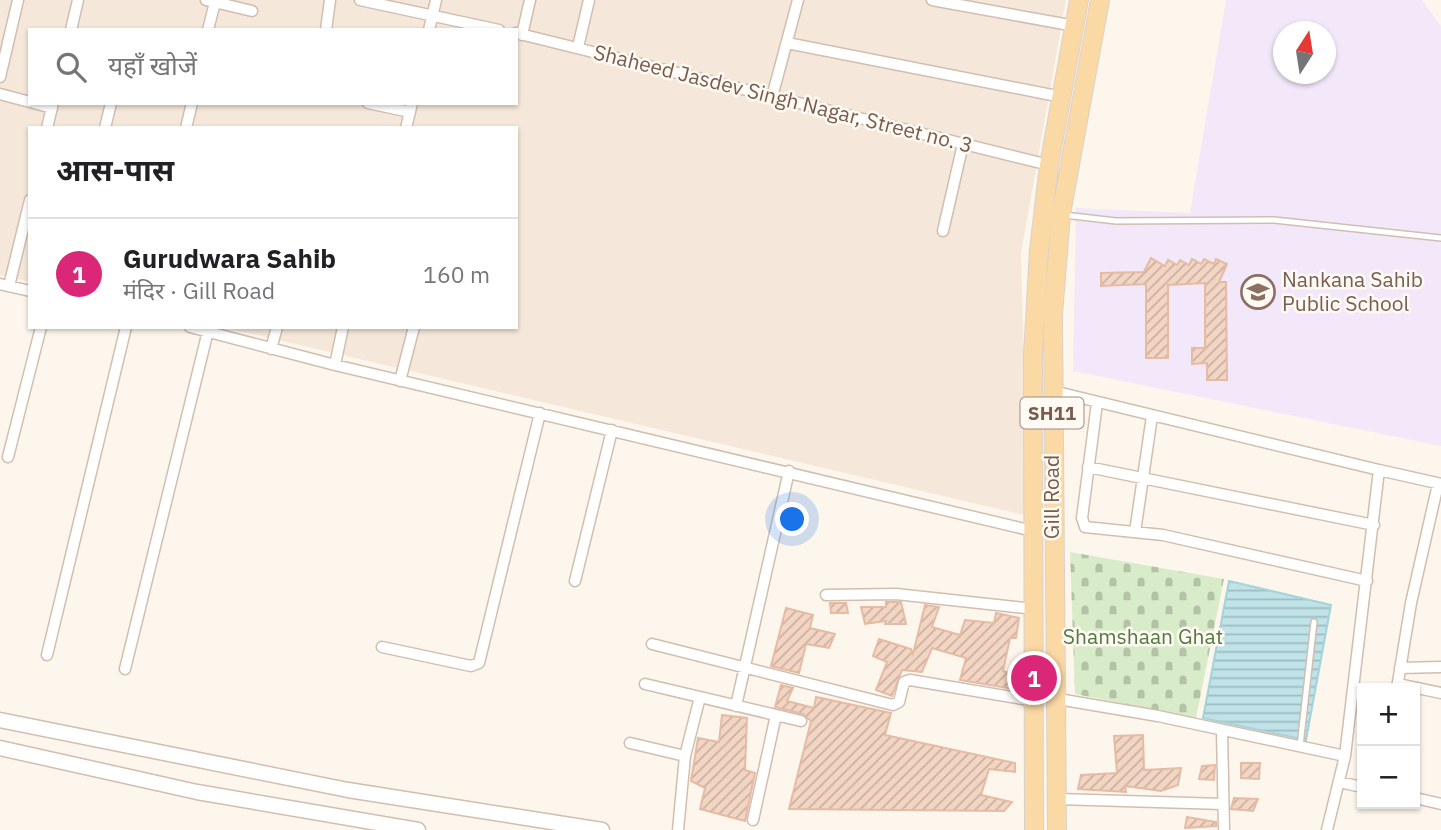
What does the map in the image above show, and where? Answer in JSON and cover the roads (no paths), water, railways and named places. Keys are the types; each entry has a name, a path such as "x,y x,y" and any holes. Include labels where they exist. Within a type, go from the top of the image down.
{"main road":[{"name":"Gill Road","path":"1034,830 1033,354 1038,250 1049,165 1079,0"},
{"name":"Gill Road","path":"1057,830 1053,315 1061,214 1100,0"}],"street":[{"path":"0,77 18,0"},
{"path":"71,28 77,0"},
{"path":"326,28 330,0"},
{"path":"360,0 383,2 489,28"},
{"path":"429,28 436,0"},
{"path":"519,34 530,0"},
{"path":"578,47 589,0"},
{"path":"772,97 798,0"},
{"path":"932,0 1074,26"},
{"path":"208,28 210,1 237,4 252,11"},
{"name":"Shaheed Jasdev Singh Nagar, Street no. 3","path":"519,34 1049,165"},
{"path":"787,43 1062,97"},
{"path":"0,94 28,102"},
{"path":"105,126 111,105"},
{"path":"186,126 192,105"},
{"path":"390,105 411,107 406,126"},
{"path":"47,126 52,106"},
{"path":"943,231 963,144"},
{"path":"28,208 5,285 28,290"},
{"path":"8,457 40,329"},
{"path":"47,655 126,329"},
{"path":"271,349 276,329"},
{"path":"335,365 343,329"},
{"path":"401,381 414,329"},
{"path":"125,669 212,330 271,349 335,365 1033,531"},
{"path":"1053,391 1439,484 1398,683"},
{"path":"1097,402 1082,518 1085,527 1176,538 1367,581"},
{"path":"382,647 471,666 479,663 540,413"},
{"path":"1135,532 1152,416"},
{"path":"575,581 612,430"},
{"path":"1088,467 1374,525"},
{"path":"1327,830 1345,756 1380,470"},
{"path":"736,706 789,471"},
{"path":"826,595 917,596 1034,609"},
{"path":"652,644 893,705 899,702 904,682 910,680 1035,701"},
{"path":"1400,668 1441,667"},
{"path":"645,684 801,721"},
{"path":"1420,690 1441,693"},
{"path":"678,830 685,756 700,697"},
{"path":"1058,699 1345,756"},
{"path":"753,820 776,715"},
{"path":"0,720 348,790 602,830"},
{"path":"1222,730 1224,830"},
{"path":"630,743 685,756"},
{"path":"0,748 197,792 418,830"},
{"path":"1339,782 1357,786"},
{"path":"1058,799 1223,804"},
{"path":"1420,799 1441,804"}],"lane":[{"path":"1061,214 1116,221 1274,220 1441,238"},
{"path":"1300,746 1314,622"}],"water":[{"path":"1229,581 1331,605 1306,740 1203,718"}],"place":[{"name":"Nankana Sahib Public School","path":"1258,292"},
{"name":"Gurudwara Sahib","path":"1034,678"}],"park label":[{"name":"Shamshaan Ghat","path":"1143,637"}]}
